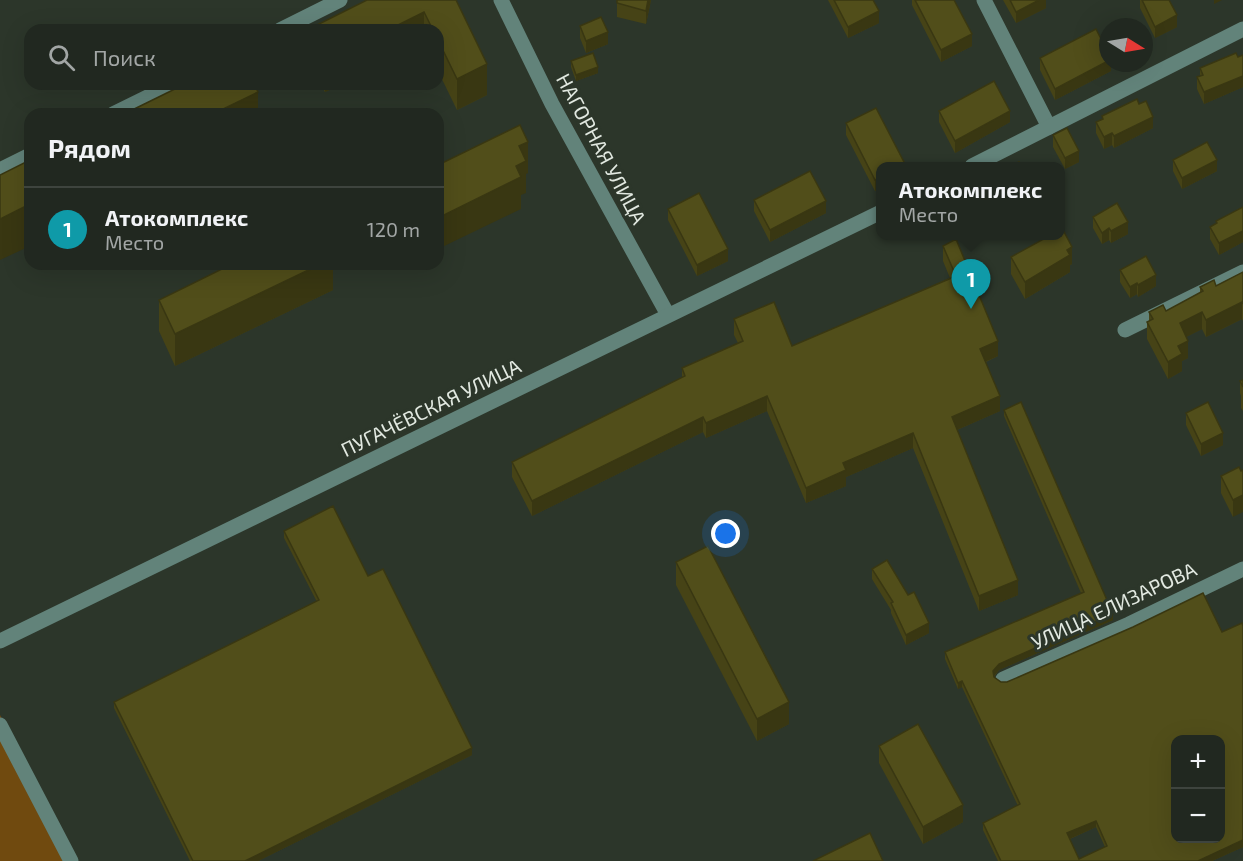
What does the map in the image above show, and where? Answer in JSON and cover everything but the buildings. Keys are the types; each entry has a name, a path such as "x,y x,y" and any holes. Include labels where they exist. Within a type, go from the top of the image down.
{"street":[{"path":"292,24 340,0"},
{"name":"НАГОРНАЯ УЛИЦА","path":"501,0 552,104 668,315"},
{"path":"984,0 1049,128"},
{"path":"980,162 1243,29"},
{"path":"125,108 162,90"},
{"path":"0,170 24,158"},
{"name":"ПУГАЧЁВСКАЯ УЛИЦА","path":"0,641 876,214"},
{"path":"1125,330 1243,272"},
{"name":"УЛИЦА ЕЛИЗАРОВА","path":"1003,679 1129,624 1243,569"},
{"path":"0,725 71,861"}],"shaded area":[{"path":"0,715 74,861 0,861"}],"place":[{"name":"Атокомплекс","path":"971,309"}]}
